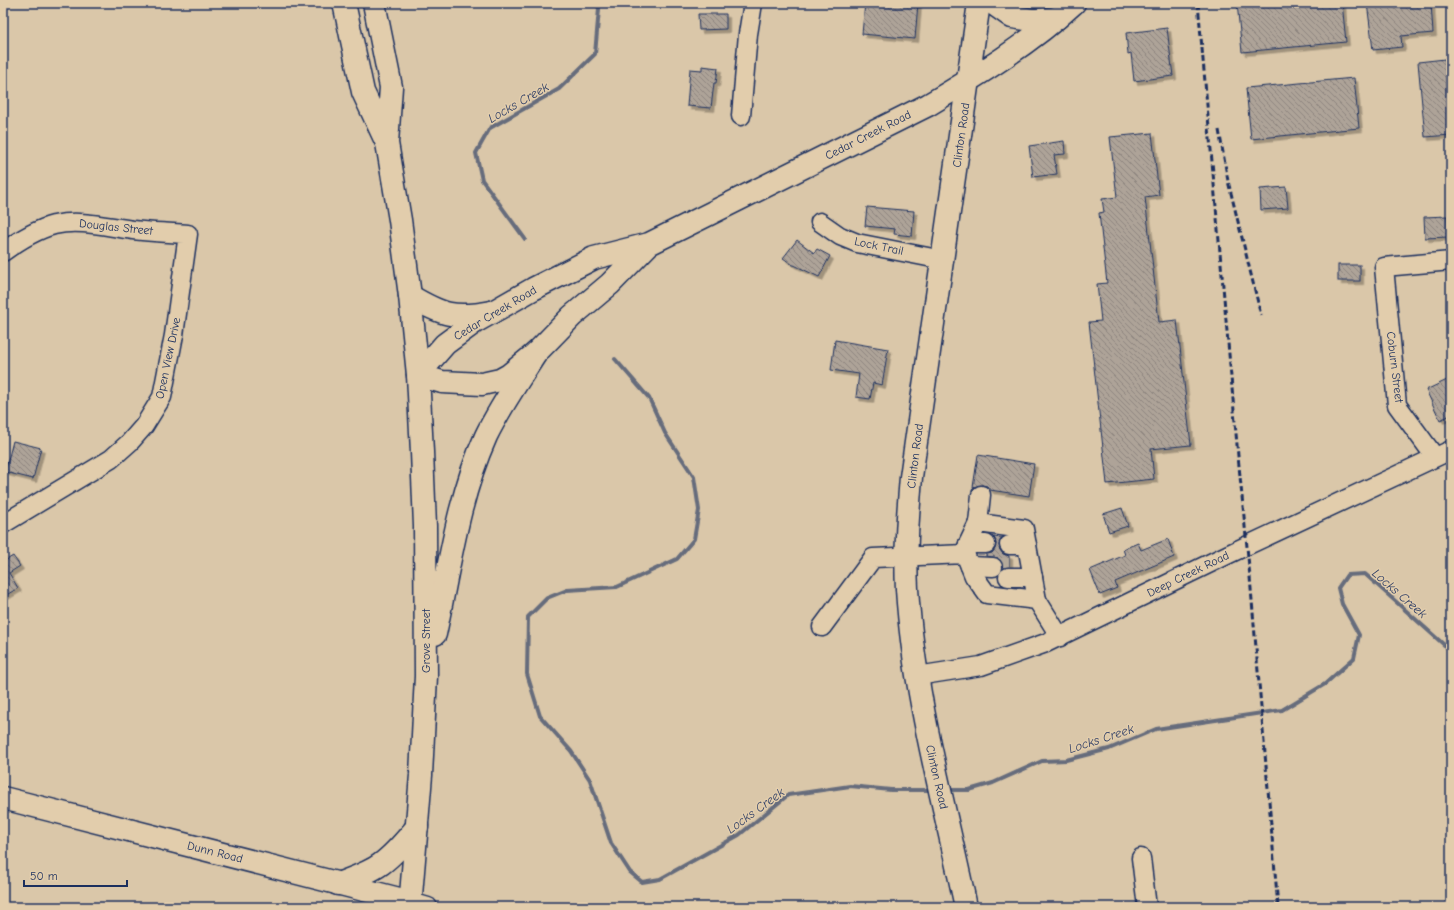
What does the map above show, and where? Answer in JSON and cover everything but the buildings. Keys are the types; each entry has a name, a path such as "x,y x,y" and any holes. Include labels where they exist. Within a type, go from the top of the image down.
{"main road":[{"path":"344,3 364,92 387,142"},
{"path":"374,3 391,87 387,142"},
{"name":"Clinton Road","path":"966,907 928,738 917,676 908,595 907,557 912,477 979,3"},
{"path":"994,3 995,6 1012,17 1033,20 1057,18"},
{"name":"Cedar Creek Road","path":"649,244 610,284 572,316 536,353 509,375 500,380 482,384 442,382 418,375 445,344 492,312 594,258 649,244 915,112 969,81 1044,29 1074,3"},
{"name":"Grove Street","path":"387,142 400,220 418,375 425,526 425,726 417,827 416,906"},
{"path":"410,296 431,309 446,314 464,316 492,312"},
{"path":"426,676 458,523 475,463 486,436 501,407 536,353"},
{"name":"Dunn Road","path":"3,798 338,884 416,906"},
{"path":"338,884 369,871 381,864 400,847 417,827"}],"street":[{"path":"741,116 748,34 753,3"},
{"name":"Lock Trail","path":"820,222 840,236 857,243 943,260"},
{"name":"Douglas Street","path":"3,252 35,232 68,223 84,223 133,230 188,234"},
{"name":"Open View Drive","path":"3,524 111,459 130,442 144,426 158,405 162,397 174,336 188,234"},
{"name":"Coburn Street","path":"1443,453 1398,405 1384,267 1451,261"},
{"name":"Deep Creek Road","path":"917,676 981,666 1046,643 1229,554 1443,453"},
{"path":"981,495 978,523 969,560 987,594 1037,600"},
{"path":"978,523 1024,529 1018,545 1032,572 1037,600 1060,637"},
{"path":"969,560 986,544"},
{"path":"822,627 873,558 907,557 969,560 1001,572 1032,572"},
{"path":"1141,858 1147,907"}],"waterway":[{"name":"Locks Creek","path":"525,239 482,180 476,153 490,128 559,89 595,54 599,9 597,3"},
{"name":"Locks Creek","path":"615,359 649,398 665,433 694,477 699,510 694,539 677,559 617,587 567,590 547,598 528,617 527,674 540,716 571,751 590,780 611,843 630,872 642,882 660,879 739,835 788,795 850,786 891,790 933,790"},
{"name":"Locks Creek","path":"946,790 969,790 993,783 1042,761 1066,760 1109,749 1156,729 1282,710 1325,684 1354,658 1359,635 1342,604 1338,588 1347,575 1365,574 1451,651"}],"tunnel":[{"path":"993,567 1009,567"}],"railway":[{"path":"1198,3 1278,907"},
{"path":"1219,130 1228,181 1261,315"}]}
